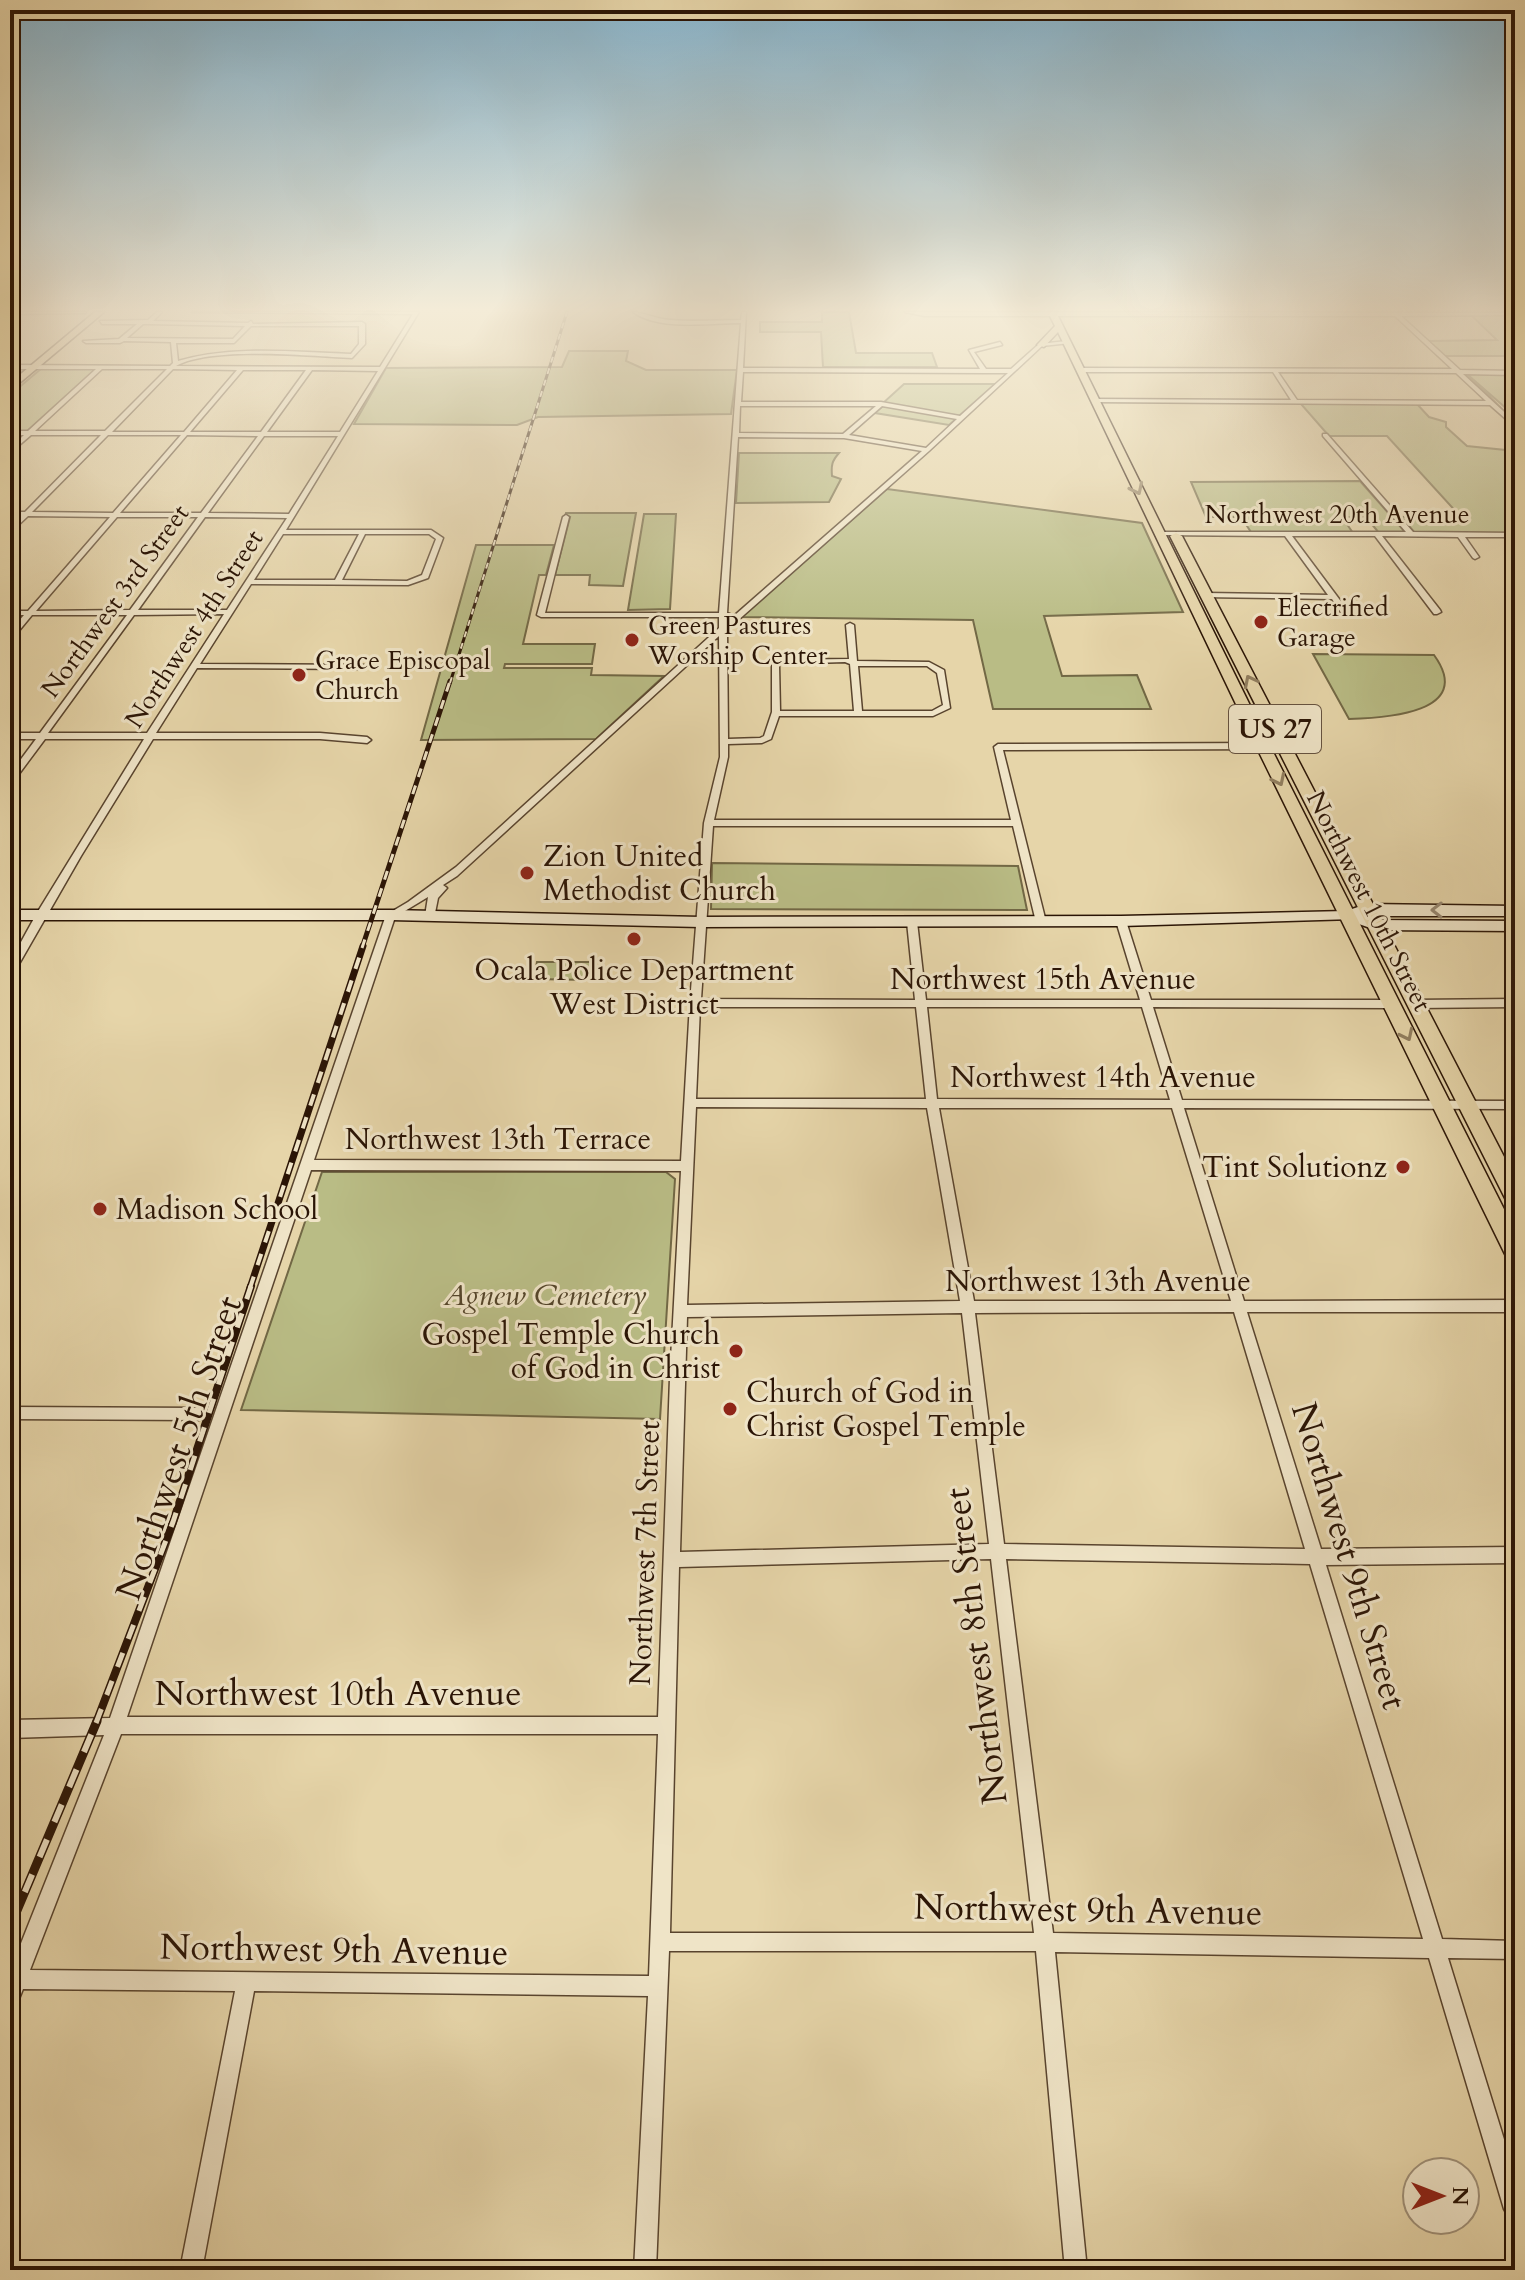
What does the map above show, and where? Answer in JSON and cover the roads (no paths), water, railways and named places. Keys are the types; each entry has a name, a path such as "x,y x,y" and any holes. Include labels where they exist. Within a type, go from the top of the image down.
{"main road":[{"name":"Northwest 10th Street","path":"1103,418 1119,451 1205,595 1515,1198"},
{"path":"1116,418 1162,509"},
{"path":"1119,451 1137,459"},
{"name":"Northwest 10th Street","path":"1167,529 1199,616 1513,1243"},
{"path":"1199,616 1216,616"},
{"path":"1372,917 1515,911"},
{"path":"10,915 391,915 701,922 1041,922 1347,916 1515,926"}],"street":[{"path":"10,451 45,418"},
{"path":"10,531 120,418"},
{"path":"10,636 198,418"},
{"name":"Northwest 3rd Street","path":"12,776 274,418"},
{"name":"Northwest 4th Street","path":"10,971 40,915 194,666 352,418"},
{"name":"Northwest 7th Street","path":"645,2270 695,1003 709,823 724,757 723,630 729,616 737,418"},
{"path":"844,436 864,418"},
{"path":"566,517 541,615 729,616 961,418"},
{"path":"10,433 343,434"},
{"path":"736,435 844,436 927,450"},
{"path":"1325,435 1412,535"},
{"path":"10,514 292,516"},
{"name":"Northwest 20th Avenue","path":"1167,529 1287,534 1515,535"},
{"path":"249,582 408,583 425,576 440,538 431,532 282,532"},
{"path":"337,583 363,532"},
{"path":"1287,534 1314,575 1347,615"},
{"path":"1377,534 1437,612"},
{"path":"1460,535 1475,557"},
{"path":"1205,595 1335,597"},
{"path":"10,613 229,612"},
{"path":"850,625 858,713"},
{"path":"430,916 433,897 459,869 723,630"},
{"path":"724,742 768,737 776,714 775,662 845,660 935,667 941,672 947,706 933,713 776,714"},
{"path":"194,666 364,667"},
{"path":"10,736 320,736 367,740"},
{"path":"1041,922 998,747 1284,746"},
{"path":"709,823 1016,823"},
{"path":"391,915 412,904 459,869"},
{"name":"Northwest 5th Street","path":"12,1985 116,1726 391,915"},
{"name":"Northwest 9th Street","path":"1121,921 1515,2209"},
{"name":"Northwest 8th Street","path":"912,922 918,1003 932,1103 968,1307 1045,1942 1076,2270"},
{"name":"Northwest 15th Avenue","path":"695,1003 1391,1004"},
{"path":"1415,1004 1515,1003"},
{"name":"Northwest 14th Avenue","path":"691,1103 1515,1105"},
{"name":"Northwest 13th Terrace","path":"308,1165 688,1166"},
{"name":"Northwest 13th Avenue","path":"681,1311 1515,1306"},
{"path":"10,1413 198,1414"},
{"path":"671,1560 996,1551 1317,1557 1515,1555"},
{"name":"Northwest 10th Avenue","path":"10,1729 666,1725"},
{"name":"Northwest 9th Avenue","path":"660,1942 1045,1942 1515,1950"},
{"path":"191,2270 246,1984"},
{"name":"Northwest 9th Avenue","path":"12,1985 658,1986"}],"railway":[{"path":"450,683 533,418"},
{"path":"362,948 450,681"},
{"path":"250,1288 363,946"},
{"path":"96,1723 173,1522 251,1286"},
{"path":"10,1927 97,1721"}],"place":[{"name":"Electrified Garage","path":"1261,622"},
{"name":"Green Pastures Worship Center","path":"632,640"},
{"name":"Grace Episcopal Church","path":"299,675"},
{"name":"Zion United Methodist Church","path":"527,873"},
{"name":"Ocala Police Department West District","path":"634,939"},
{"name":"Tint Solutionz","path":"1403,1167"},
{"name":"Madison School","path":"100,1209"},
{"name":"Gospel Temple Church of God in Christ","path":"736,1351"},
{"name":"Church of God in Christ Gospel Temple","path":"730,1409"}],"park label":[{"name":"Agnew Cemetery","path":"545,1295"}]}
